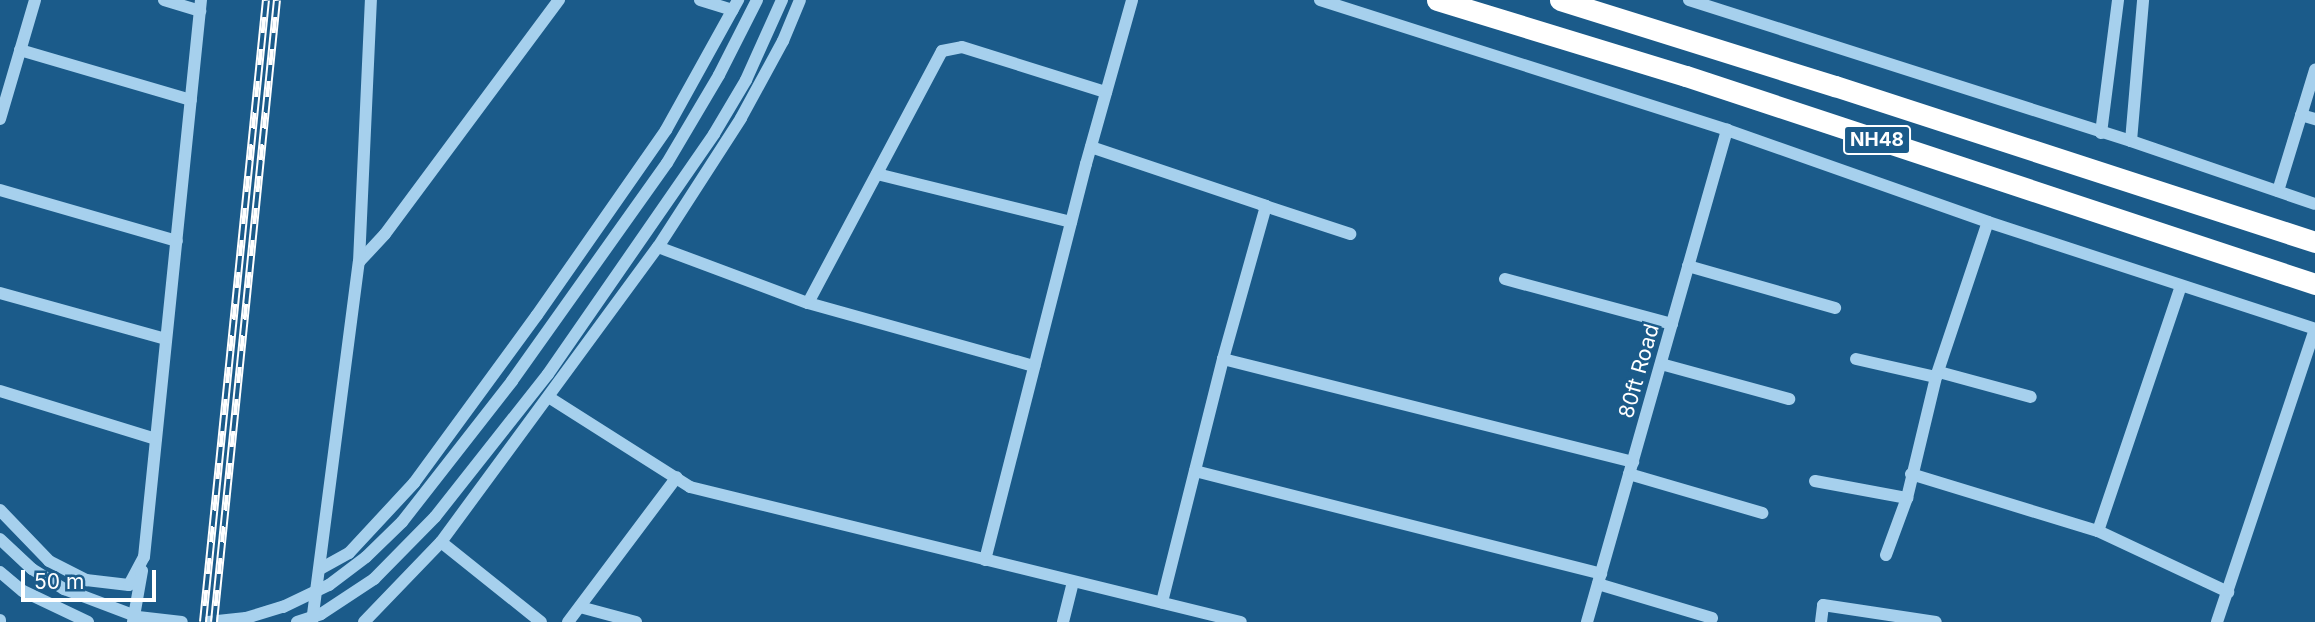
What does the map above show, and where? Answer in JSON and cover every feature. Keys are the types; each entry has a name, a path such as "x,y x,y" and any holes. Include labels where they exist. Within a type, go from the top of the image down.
{"highway":[{"name":"NH48","path":"1437,0 1686,76 2315,284"},
{"name":"NH48","path":"1560,0 1835,86 2315,243"}],"street":[{"path":"0,119 35,0"},
{"path":"133,622 144,556 201,6 163,0"},
{"path":"312,622 359,262 371,0"},
{"path":"359,262 385,234 559,0"},
{"path":"320,569 349,553 421,473 640,169 735,5 700,0"},
{"path":"208,622 246,618 283,607 329,586 366,557 402,522 512,381 659,174 719,75 757,0"},
{"path":"297,622 321,614 374,579 435,517 548,374 699,155 746,80 782,0"},
{"path":"364,622 441,542 659,247 740,118 783,41 800,0"},
{"path":"985,561 1071,222 1132,0"},
{"path":"1320,0 1727,130 1988,222 2315,329 2217,622"},
{"path":"1689,0 2131,141 2315,204"},
{"path":"2101,133 2119,0"},
{"path":"2131,141 2143,0"},
{"path":"808,303 942,51 962,47 1106,92"},
{"path":"19,50 191,100"},
{"path":"2278,191 2315,70"},
{"path":"2301,115 2315,119"},
{"name":"80ft Road","path":"1587,622 1727,130"},
{"path":"1091,147 1350,234"},
{"path":"877,174 1071,222"},
{"path":"0,190 177,241"},
{"path":"1162,603 1223,359 1266,206 1262,205"},
{"path":"1886,555 1907,498 1937,374 1988,222"},
{"path":"659,247 808,303 1034,366"},
{"path":"1688,266 1835,308"},
{"path":"1505,279 1672,324"},
{"path":"2098,531 2181,286"},
{"path":"0,293 166,339"},
{"path":"1223,359 1631,468 1762,513"},
{"path":"1856,359 1937,374 2031,397"},
{"path":"1661,364 1789,399"},
{"path":"0,391 156,439"},
{"path":"550,398 690,487 1162,603 1217,619 1241,622"},
{"path":"1195,471 1600,579 1712,618"},
{"path":"1911,474 2098,531 2228,592"},
{"path":"568,622 677,477"},
{"path":"1815,481 1907,498"},
{"path":"1,511 49,561 86,580 129,585 144,556"},
{"path":"0,528 1,511"},
{"path":"0,539 32,569 64,589 138,617 182,622"},
{"path":"441,542 541,622"},
{"path":"0,572 23,591 88,622"},
{"path":"1063,622 1073,582"},
{"path":"1821,622 1823,605 1936,622"},
{"path":"580,607 636,622"}],"railway":[{"path":"203,622 266,0"},
{"path":"214,622 277,0"}]}
